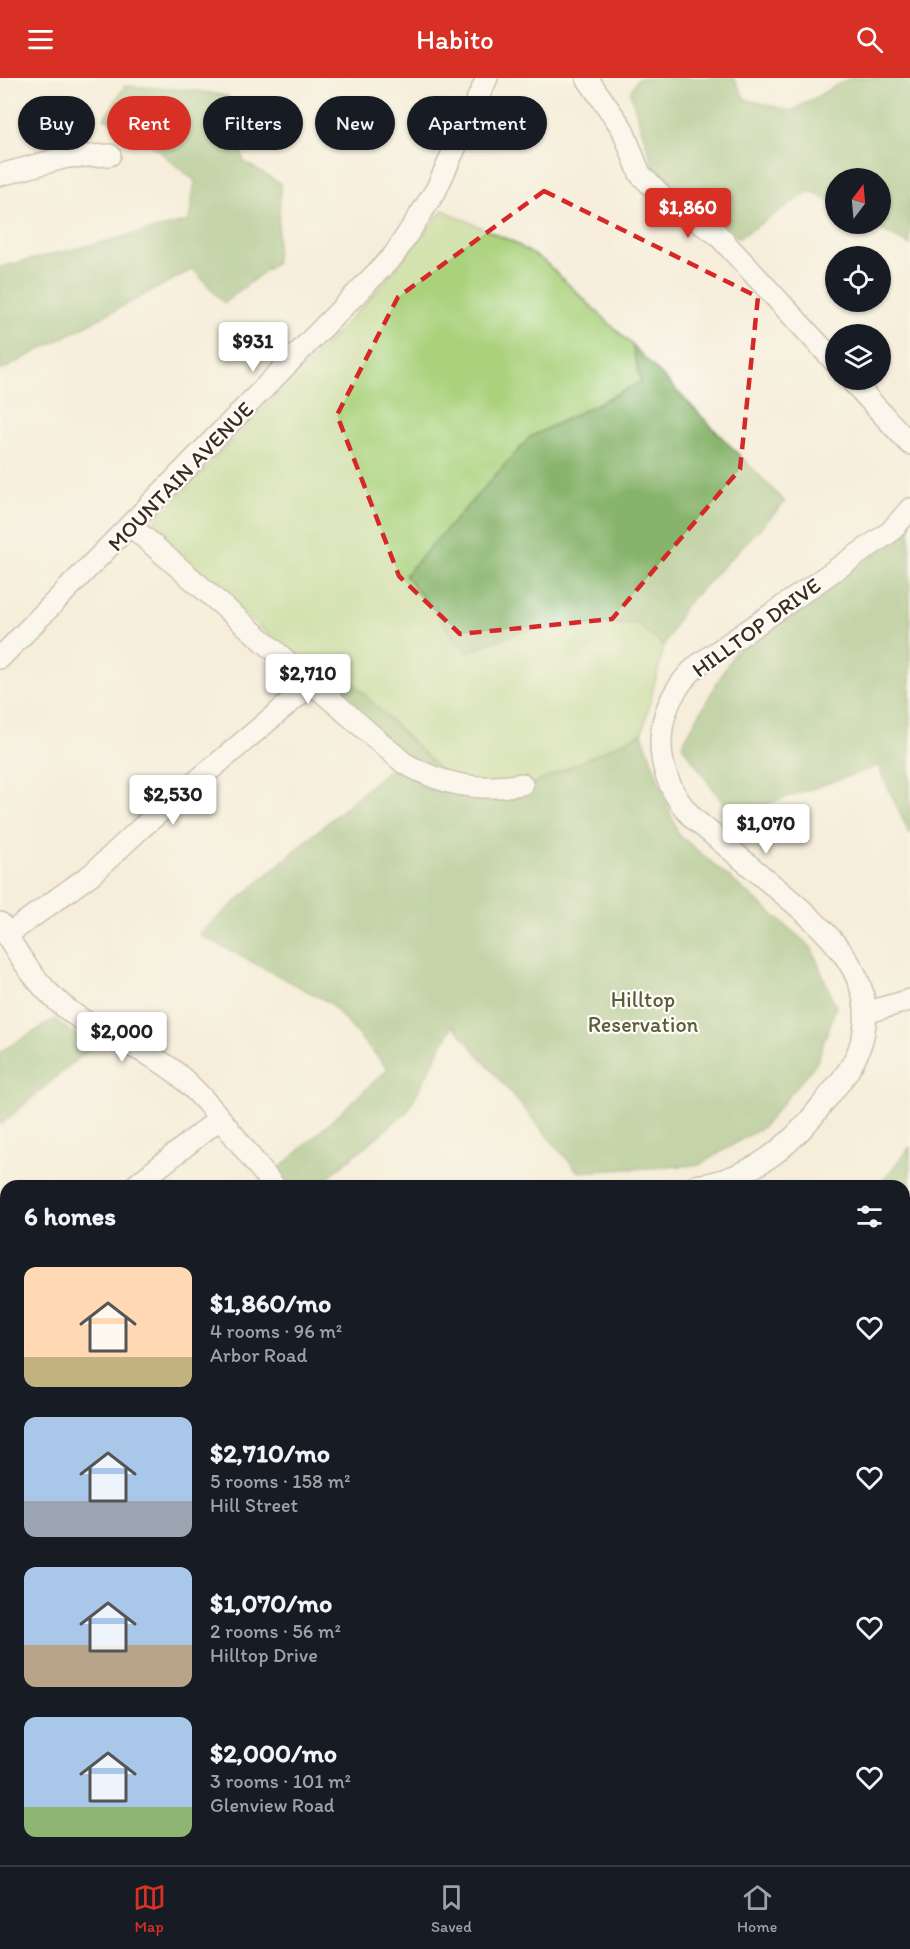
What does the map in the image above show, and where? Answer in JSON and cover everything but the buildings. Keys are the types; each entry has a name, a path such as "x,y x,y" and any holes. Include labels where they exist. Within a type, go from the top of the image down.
{"street":[{"name":"MOUNTAIN AVENUE","path":"0,658 394,255 436,190 487,78"},
{"path":"587,78 622,128 640,174 667,201 717,234 825,351"},
{"path":"0,175 68,157 110,154"},
{"path":"860,390 910,444"},
{"name":"HILLTOP DRIVE","path":"718,1180 744,1173 770,1158 792,1140 854,1060 863,1038 865,1013 862,992 851,963 824,928 683,808 663,770 660,735 668,704 689,673 890,532 910,508"},
{"path":"131,526 391,753 418,771 464,786 493,788 522,784"},
{"path":"269,1180 180,1076 149,1055 90,1025 57,1002 28,970 3,929 93,873 141,828 313,683"},
{"path":"865,1013 910,1000"},
{"path":"143,1180 219,1119"}],"highlighted area":[{"path":"544,191 758,297 740,469 612,619 460,634 399,576 337,415 398,297"}],"green space":[{"path":"638,78 734,78 745,99 792,111 849,78 910,78 910,245 889,234 891,234 891,168 825,168 825,199 810,191 739,238 655,172 630,92"},
{"path":"125,86 191,90 228,96 203,96 203,150 241,150 244,162 281,184 276,262 224,303 193,269 0,371 0,267 189,221 195,181 157,150 191,150 191,96 118,96"},
{"path":"443,210 513,242 544,261 632,345 641,382 530,437 466,652 522,631 636,623 664,646 642,733 502,799 461,791 336,667 318,679 151,530 150,526 372,296"},
{"path":"632,345 785,502 684,607 664,646 636,623 522,631 466,652 405,575 530,437 641,382"},
{"path":"910,520 910,835 878,766 732,816 682,745 734,653 897,539"},
{"name":"Hilltop Reservation","path":"336,666 461,791 502,799 642,733 678,834 811,947 836,1007 817,1062 763,1127 699,1165 578,1172 453,1025 407,1112 324,1180 285,1180 277,1171 388,1069 330,1003 199,934 402,758 318,679"},
{"path":"55,1019 91,1047 0,1125 0,1052"},
{"path":"910,1147 910,1180 883,1180"}]}
